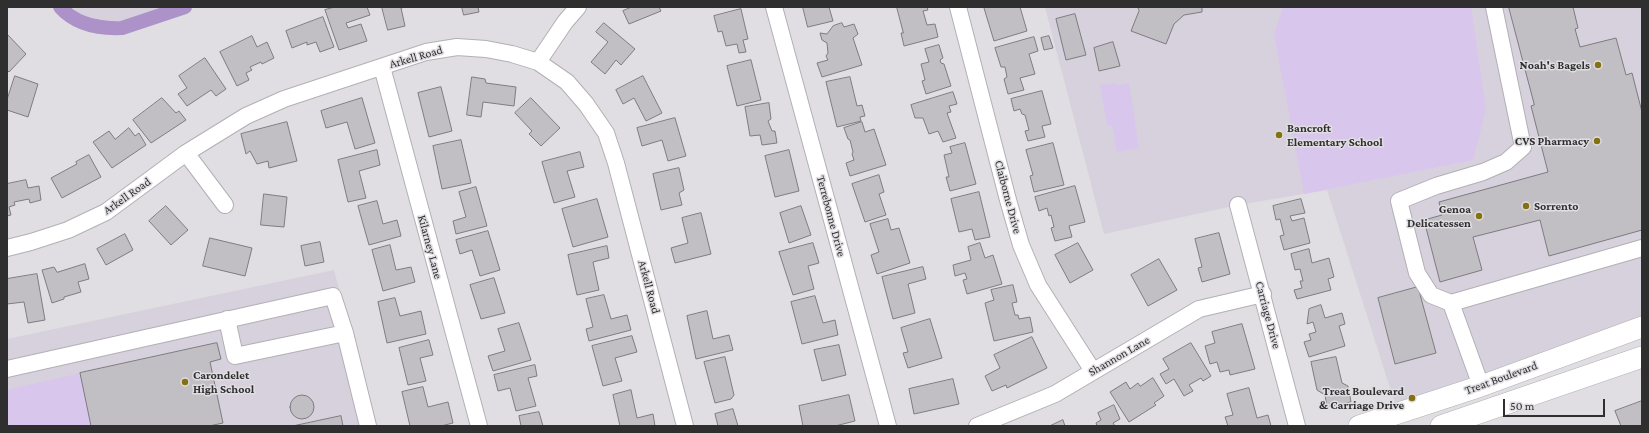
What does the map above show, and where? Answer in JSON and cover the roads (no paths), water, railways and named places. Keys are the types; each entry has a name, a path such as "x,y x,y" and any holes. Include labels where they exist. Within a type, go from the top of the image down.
{"main road":[{"name":"Treat Boulevard","path":"1358,426 1481,386 1642,327"},
{"path":"1441,426 1642,357"}],"street":[{"path":"538,62 565,22 578,7"},
{"name":"Terrebonne Drive","path":"774,7 888,426"},
{"name":"Claiborne Drive","path":"958,7 1021,245 1038,285 1093,371"},
{"path":"1494,7 1523,147 1506,162 1483,172 1436,186 1399,201 1417,273 1431,295 1451,303 1642,248"},
{"name":"Arkell Road","path":"7,248 68,230 106,212 186,153 246,116 278,102 426,52 457,47 486,49 512,54 538,62 567,82 586,104 606,133 616,163 685,426"},
{"name":"Kilarney Lane","path":"382,67 479,426"},
{"path":"186,153 225,205"},
{"name":"Carriage Drive","path":"1238,205 1263,294 1296,426"},
{"name":"Shannon Lane","path":"977,426 1055,394 1199,309 1263,294"},
{"path":"7,369 333,296 345,333 368,426"},
{"path":"1451,303 1481,386"},
{"path":"227,320 235,356 345,333"}],"waterway":[{"path":"60,7 66,13 81,22 88,25 105,28 122,28 185,7"}],"place":[{"name":"Noah's Bagels","path":"1598,65"},
{"name":"Bancroft Elementary School","path":"1279,135"},
{"name":"CVS Pharmacy","path":"1597,141"},
{"name":"Sorrento","path":"1526,206"},
{"name":"Genoa Delicatessen","path":"1479,216"},
{"name":"Carondelet High School","path":"185,382"},
{"name":"Treat Boulevard & Carriage Drive","path":"1412,398"}]}
